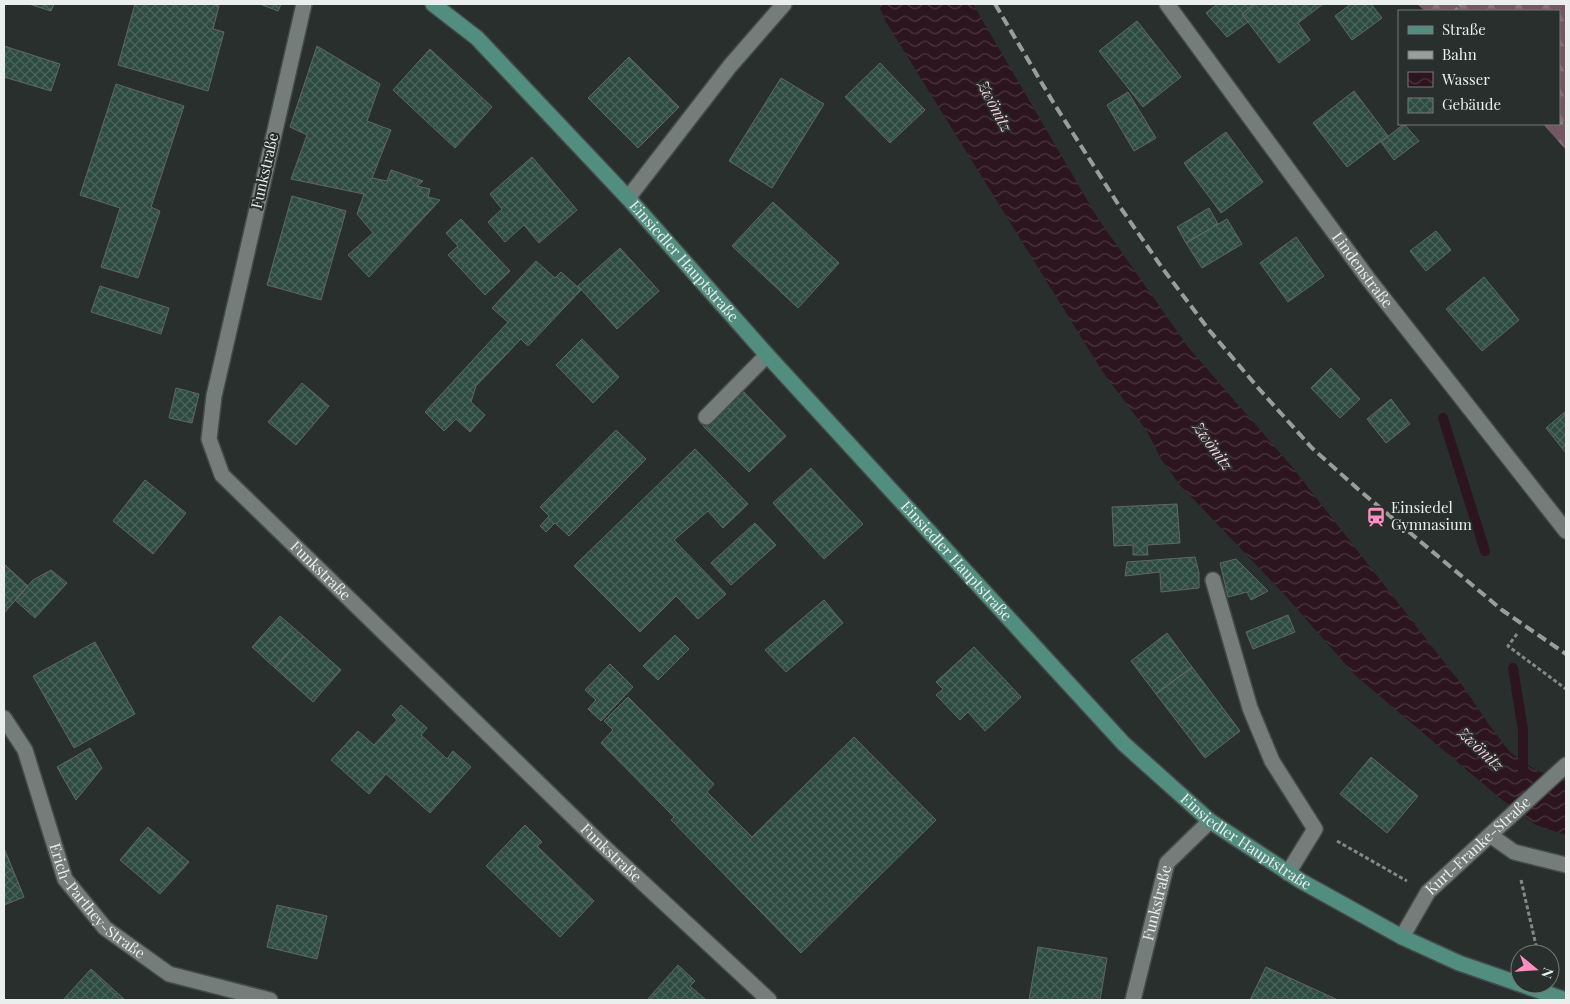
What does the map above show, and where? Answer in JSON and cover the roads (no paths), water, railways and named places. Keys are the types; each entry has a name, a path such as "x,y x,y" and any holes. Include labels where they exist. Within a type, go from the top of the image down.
{"main road":[{"name":"Einsiedler Hauptstraße","path":"433,4 477,38 628,198 767,355 1124,744 1210,821 1288,873 1402,937 1460,963 1566,1000"}],"street":[{"name":"Funkstraße","path":"304,4 214,396 209,439 222,475 601,844 769,1000"},
{"path":"628,198 730,66 784,4"},
{"name":"Lindenstraße","path":"1167,4 1369,280 1566,531"},
{"path":"706,417 767,355"},
{"path":"1213,580 1250,708 1272,761 1315,829 1288,873"},
{"name":"Erich-Parthey-Straße","path":"4,718 24,750 65,879 105,928 170,974 270,1000"},
{"name":"Kurt-Franke-Straße","path":"1402,937 1428,892 1566,765"},
{"name":"Funkstraße","path":"1133,1000 1167,864 1210,821"},
{"path":"1490,834 1514,852 1566,865"}],"water":[{"name":"Zwönitz","path":"878,4 973,4 1097,217 1188,347 1293,468 1462,685 1510,752 1535,770 1566,782 1566,835 1536,825 1501,799 1355,675 1283,593 1180,485 1161,459 1147,431 1102,371 886,22"}],"waterway":[{"path":"1443,418 1485,551"},
{"path":"1513,668 1523,730 1523,774"}],"railway":[{"path":"995,4 1053,102 1118,204 1163,269 1209,330 1260,390 1312,448 1359,490 1502,610 1566,654"}],"place":[{"name":"Einsiedel Gymnasium","path":"1376,517"}]}
